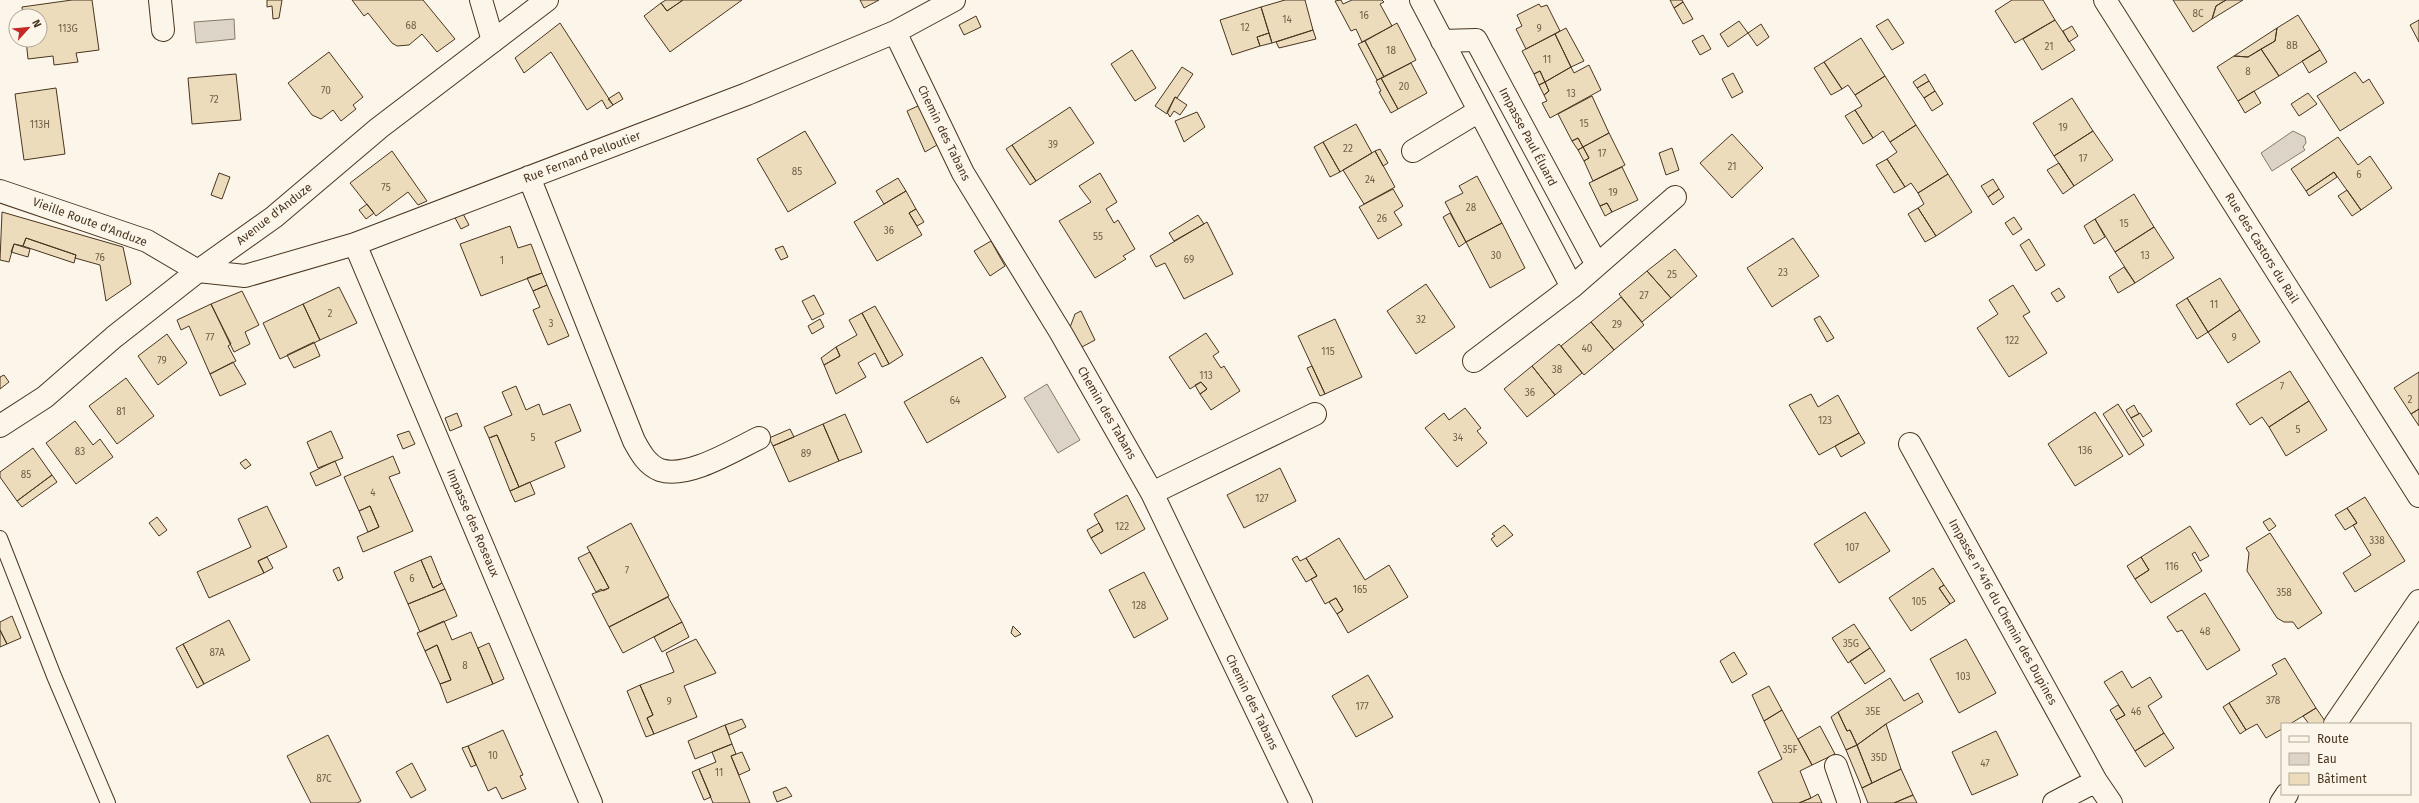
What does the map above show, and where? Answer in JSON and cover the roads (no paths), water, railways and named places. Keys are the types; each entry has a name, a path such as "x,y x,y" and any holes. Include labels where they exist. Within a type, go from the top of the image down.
{"street":[{"path":"160,0 163,30"},
{"path":"481,0 493,41"},
{"name":"Avenue d'Anduze","path":"0,426 45,397 114,336 198,271 274,217 379,128 547,0"},
{"name":"Rue Fernand Pelloutier","path":"198,271 246,276 355,244 747,94 895,32 954,0"},
{"path":"1421,0 1572,286"},
{"name":"Rue des Castors du Rail","path":"2104,0 2419,496"},
{"name":"Chemin des Tabans","path":"895,32 963,173 1061,332 1152,493 1301,803"},
{"name":"Impasse Paul Éluard","path":"1442,41 1476,40 1597,265"},
{"path":"1413,152 1479,111"},
{"path":"529,177 634,441 642,457 660,470 678,472 700,466 759,438"},
{"name":"Vieille Route d'Anduze","path":"0,191 147,241 198,271"},
{"path":"1474,361 1572,286 1675,197"},
{"name":"Impasse des Roseaux","path":"355,244 591,803"},
{"path":"1152,493 1315,414"},
{"name":"Impasse n°416 du Chemin des Dupines","path":"1910,444 2096,781 2111,803"},
{"path":"2336,723 2419,601"},
{"path":"1836,766 1849,803"},
{"path":"2054,803 2096,781"}],"lane":[{"path":"0,538 54,676 108,803"}],"water":[{"path":"234,19 235,39 196,43 194,22"},
{"path":"2293,131 2305,137 2306,143 2303,147 2305,150 2272,171 2261,153"},
{"path":"1047,384 1080,440 1058,453 1024,398"}]}
